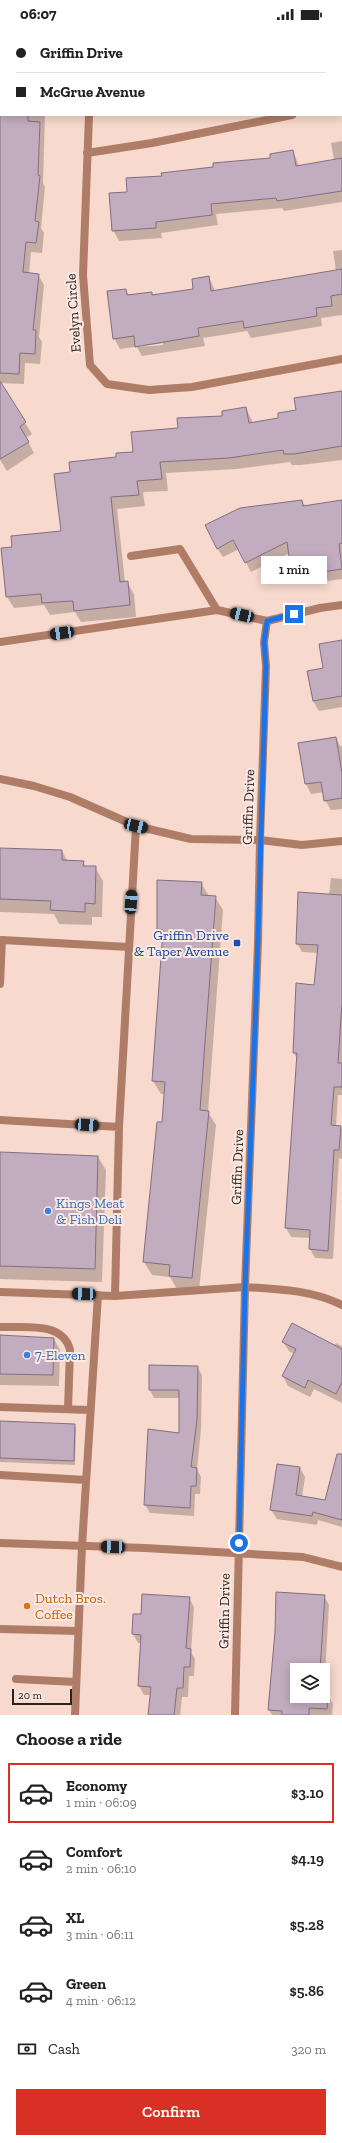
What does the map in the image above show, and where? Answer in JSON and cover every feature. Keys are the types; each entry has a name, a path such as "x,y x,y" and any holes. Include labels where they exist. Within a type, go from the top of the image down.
{"street":[{"name":"Evelyn Circle","path":"89,116 83,275 90,365 107,384 149,390 192,387 342,359"},
{"path":"87,153 152,143 287,116"},
{"path":"131,556 180,549 217,610"},
{"path":"0,642 217,610 267,621 320,608 342,605"},
{"name":"Griffin Drive","path":"234,1715 245,1287 258,950 266,666 264,642 267,621"},
{"path":"0,779 34,786 70,797 136,826 191,839 260,840 302,845 342,841"},
{"path":"115,1296 119,1127 136,826"},
{"path":"0,984 2,940 128,947"},
{"path":"0,1120 119,1127"},
{"path":"0,1292 115,1296 245,1287 295,1291 316,1295 342,1305"},
{"path":"75,1715 82,1546 98,1295"},
{"path":"0,1327 51,1329 68,1342 70,1350 68,1409"},
{"path":"0,1407 90,1410"},
{"path":"0,1475 86,1480"},
{"path":"0,1543 303,1557 342,1566"},
{"path":"0,1629 78,1631"},
{"path":"16,1680 76,1682"}],"building":[{"path":"0,116 28,116 28,121 40,122 38,175 40,176 35,221 39,222 36,243 26,242 23,272 39,274 33,330 36,330 35,354 20,353 19,374 0,373"},
{"path":"293,150 296,166 342,158 342,191 277,201 276,198 211,204 212,215 156,222 156,228 112,231 109,193 127,192 126,178 162,176 161,173 213,167 213,163 270,158 270,154"},
{"path":"342,269 342,294 331,296 332,306 316,308 317,316 244,328 243,321 198,328 199,336 135,347 134,336 113,339 107,291 126,289 127,295 152,292 152,295 193,289 192,279 209,276 211,291"},
{"path":"0,381 26,422 20,427 29,442 0,459"},
{"path":"342,391 342,446 294,454 284,454 283,450 229,458 160,462 162,479 137,481 139,495 111,497 120,582 128,581 130,605 74,611 73,601 42,603 41,594 6,597 1,548 12,547 11,536 61,531 54,474 70,472 69,462 116,457 116,453 133,452 131,432 178,428 177,418 222,416 222,411 246,407 249,423 278,418 278,413 296,410 294,398"},
{"path":"302,500 303,506 342,500 342,543 339,544 342,569 322,572 321,565 291,570 287,542 245,563 233,540 217,549 205,525 240,508"},
{"path":"342,640 342,696 313,701 307,671 323,668 319,644"},
{"path":"336,737 342,773 342,798 324,801 321,782 305,784 298,743"},
{"path":"0,848 62,850 62,860 84,861 83,866 96,866 95,904 85,903 85,912 50,910 51,901 0,899"},
{"path":"157,880 202,882 201,895 216,896 200,1110 209,1111 192,1278 169,1276 170,1265 143,1262 157,1122 162,1122 165,1082 152,1081 163,930 157,929"},
{"path":"298,892 342,895 342,1003 338,1063 342,1063 342,1087 334,1087 331,1125 341,1126 339,1150 334,1150 328,1251 309,1249 310,1230 285,1228 297,1053 293,1053 296,983 314,985 318,945 296,944"},
{"name":"Kings Meat & Fish Deli","path":"0,1152 98,1156 95,1269 0,1266"},
{"path":"292,1323 342,1349 342,1382 336,1394 308,1380 305,1388 282,1376 296,1349 282,1342"},
{"name":"7-Eleven","path":"0,1335 54,1338 53,1375 0,1374"},
{"path":"149,1365 198,1366 197,1420 191,1467 197,1468 196,1486 191,1486 190,1508 144,1505 148,1429 179,1433 179,1390 149,1390"},
{"path":"0,1421 75,1424 74,1461 0,1458"},
{"path":"337,1454 342,1454 342,1520 313,1512 312,1516 270,1510 277,1464 300,1467 296,1495 325,1500"},
{"path":"276,1592 325,1595 320,1663 290,1663 290,1703 327,1703 327,1709 309,1708 309,1715 282,1715 282,1711 268,1710 275,1632"},
{"path":"142,1594 190,1597 186,1648 191,1649 190,1667 184,1667 183,1688 177,1688 174,1715 148,1715 151,1687 138,1686 141,1635 132,1634 133,1614 141,1614"}],"place":[{"name":"Griffin Drive & Taper Avenue","path":"237,943"},
{"name":"Kings Meat & Fish Deli","path":"48,1211"},
{"name":"7-Eleven","path":"27,1355"},
{"name":"Dutch Bros. Coffee","path":"27,1606"}],"route":[{"path":"239,1543 245,1287 253,1091 266,666 264,642 267,621 294,614"}]}
